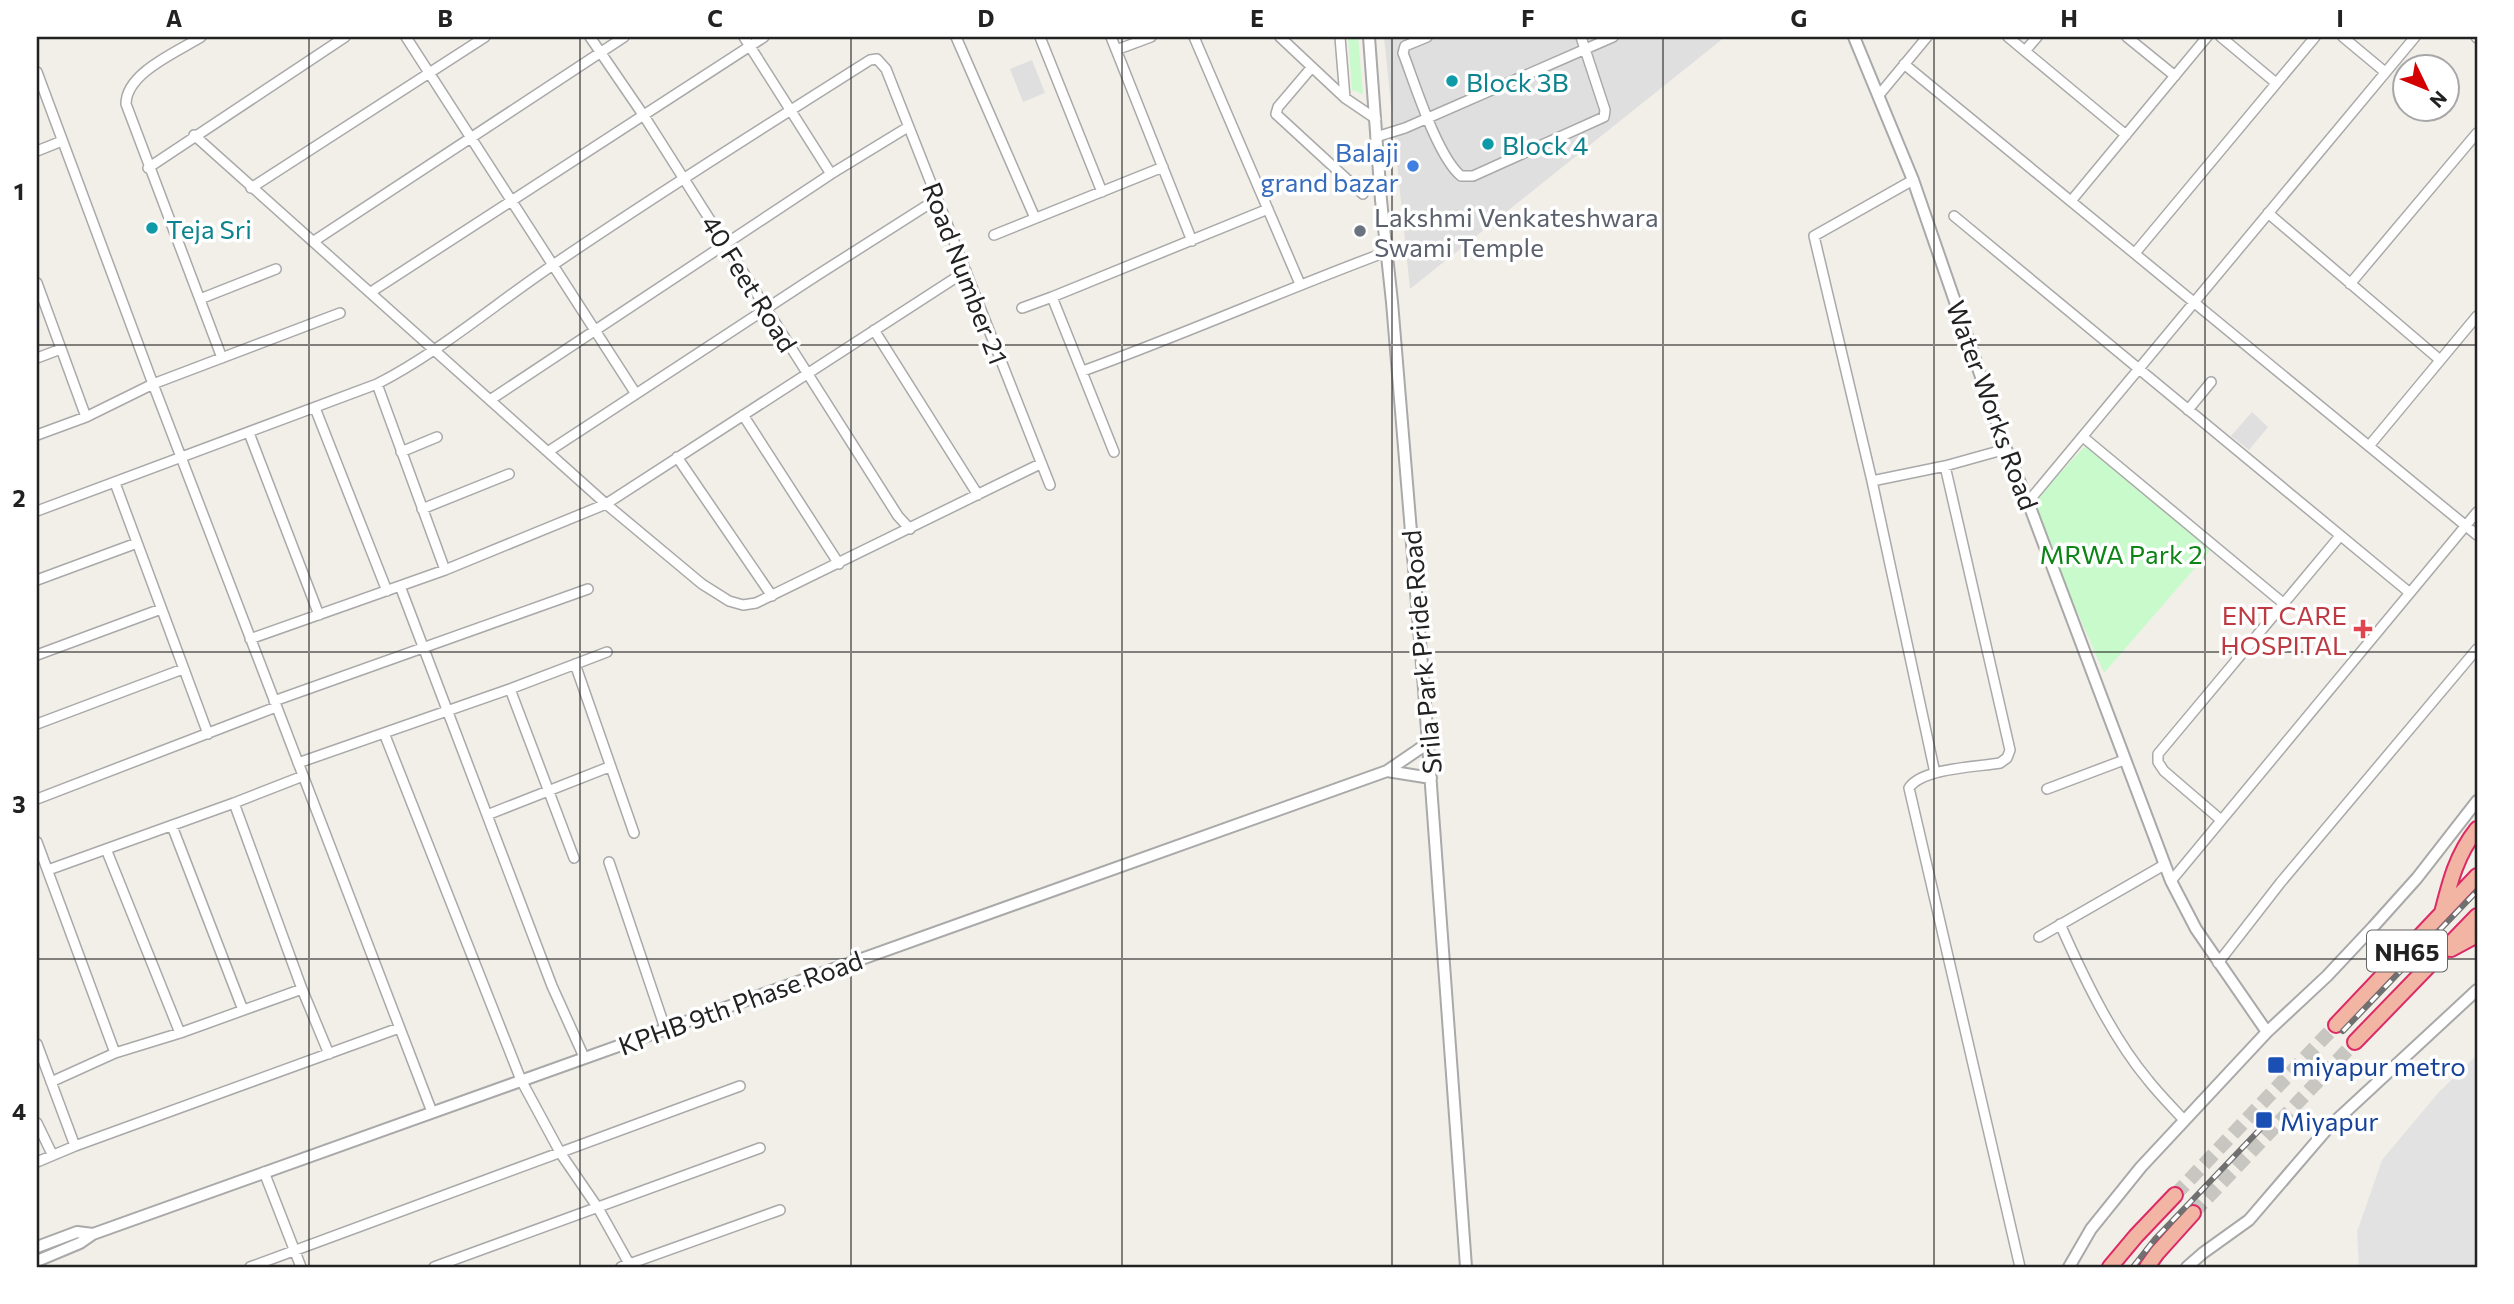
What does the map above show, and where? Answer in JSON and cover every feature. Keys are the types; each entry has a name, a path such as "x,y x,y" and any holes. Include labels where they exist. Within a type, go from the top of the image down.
{"highway":[{"path":"2442,914 2452,873 2464,846 2477,828"},
{"name":"NH65","path":"2336,1025 2477,876"},
{"name":"NH65","path":"2355,1042 2477,916"},
{"path":"2439,955 2477,934"},
{"path":"2110,1267 2175,1195"},
{"path":"2147,1267 2193,1213"}],"street":[{"path":"201,37 138,76 129,86 126,95 130,121 222,358"},
{"path":"148,168 345,37"},
{"path":"406,37 636,394"},
{"path":"251,188 485,37"},
{"name":"40 Feet Road","path":"590,37 644,116 898,516 910,529"},
{"path":"314,241 624,37"},
{"path":"744,37 831,174"},
{"path":"371,292 764,37"},
{"path":"956,37 1035,218"},
{"path":"1040,37 1102,192"},
{"path":"1111,37 1192,241"},
{"path":"1116,50 1151,37"},
{"path":"1194,37 1300,284"},
{"path":"1280,37 1345,98 1376,119"},
{"path":"1340,37 1345,98"},
{"name":"Srila Park Pride Road","path":"1369,37 1431,778 1466,1267"},
{"path":"1427,37 1405,46 1403,53 1427,117 1453,169 1461,176 1473,176 1604,117 1605,110 1581,37"},
{"path":"1376,137 1405,128 1614,37"},
{"name":"Water Works Road","path":"1854,37 1913,180 2006,449 2164,865 2196,929 2267,1032"},
{"path":"1879,95 1927,37"},
{"path":"2008,37 2126,135"},
{"path":"2025,51 2037,37"},
{"path":"2127,37 2175,76"},
{"path":"2071,201 2207,37"},
{"path":"2221,37 2276,83"},
{"path":"2135,253 2315,37"},
{"path":"2343,37 2385,72"},
{"path":"2028,502 2415,37"},
{"name":"Road Number 21","path":"791,110 870,60 877,59 881,62 1050,485"},
{"path":"1904,64 2477,535"},
{"path":"1312,67 1278,107 1276,114 1363,194"},
{"path":"37,72 153,384 432,1112"},
{"path":"37,512 315,408 377,384 407,369 553,264 791,110"},
{"path":"490,400 831,174 908,127"},
{"path":"2350,284 2477,132"},
{"path":"194,135 550,451 606,504 702,584 729,601 743,605 772,596 1040,464"},
{"path":"37,151 62,141"},
{"path":"994,235 1163,167"},
{"path":"1913,180 1814,236 1872,481 1935,773"},
{"path":"550,451 766,308 937,200"},
{"path":"1023,308 1268,209"},
{"path":"2268,213 2440,360"},
{"path":"1954,216 2410,593"},
{"path":"1083,372 1386,252"},
{"path":"200,299 276,269"},
{"path":"250,639 445,570 606,504 966,271"},
{"path":"37,283 86,417"},
{"path":"1052,297 1114,452"},
{"path":"37,435 86,417 153,384 340,313"},
{"path":"2369,446 2477,316"},
{"path":"874,330 978,495"},
{"path":"37,358 61,349"},
{"path":"2188,410 2211,382"},
{"path":"377,384 445,570"},
{"path":"315,408 387,591"},
{"path":"743,415 839,564"},
{"path":"249,433 319,615"},
{"path":"2082,437 2283,603"},
{"path":"401,452 437,438"},
{"path":"1872,481 1945,466 2006,449"},
{"path":"677,457 772,596"},
{"path":"1945,466 2010,750 2007,758 2000,763 1935,773 1914,781 1909,788 1910,799 2020,1267"},
{"path":"422,509 509,474"},
{"path":"115,483 208,734"},
{"path":"2171,881 2477,512"},
{"path":"2221,820 2164,771 2158,762 2158,754 2340,536"},
{"path":"37,580 137,543"},
{"path":"400,586 552,986 584,1057"},
{"path":"37,799 208,734 275,704 588,589"},
{"path":"37,655 161,609"},
{"path":"2218,963 2281,882 2477,649"},
{"path":"298,763 607,652"},
{"path":"575,664 634,833"},
{"path":"37,724 183,669"},
{"path":"510,689 574,858"},
{"path":"384,733 521,1080 561,1154 598,1208 627,1266 780,1210"},
{"name":"KPHB 9th Phase Road","path":"37,1261 77,1232 93,1234 1387,771 1428,743"},
{"path":"2047,789 2124,760"},
{"path":"487,814 609,766"},
{"name":"KPHB 9th Phase Road","path":"1387,771 1431,778"},
{"path":"48,870 303,776"},
{"path":"2069,1267 2091,1229 2141,1167 2267,1032 2327,976 2373,927 2417,878 2477,801"},
{"path":"234,803 302,989 329,1054"},
{"path":"172,825 243,1010"},
{"path":"37,842 115,1053"},
{"path":"106,849 180,1033"},
{"path":"609,862 665,1028"},
{"path":"2039,937 2164,865"},
{"path":"2060,925 2115,1031 2146,1079 2184,1120"},
{"path":"51,1082 115,1053 180,1033 302,989"},
{"path":"2187,1267 2249,1220 2328,1128 2477,990"},
{"path":"37,1162 52,1154 399,1028"},
{"path":"37,1044 75,1146"},
{"path":"250,1267 740,1087"},
{"path":"37,1123 52,1154"},
{"path":"434,1267 760,1148"},
{"path":"264,1172 301,1267"},
{"name":"KPHB 9th Phase Road","path":"37,1247 65,1243"}],"shaded area":[{"path":"1384,37 1725,37 1410,289"},
{"path":"1032,60 1045,93 1023,102 1010,69"},
{"path":"2252,412 2268,427 2249,450 2231,436"},
{"path":"2477,1055 2477,1267 2359,1267 2357,1232 2382,1160 2439,1092"}],"green space":[{"path":"1348,37 1358,37 1363,94 1352,90"},
{"name":"MRWA Park 2","path":"2089,442 2214,546 2104,673 2030,505"}],"tunnel":[{"path":"2175,1195 2336,1025"},
{"path":"2193,1213 2355,1042"}],"railway":[{"path":"2343,1031 2477,891"},
{"path":"2133,1267 2155,1239 2267,1122"}],"place":[{"name":"Block 3B","path":"1452,81"},
{"name":"Block 4","path":"1488,144"},
{"name":"Balaji grand bazar","path":"1413,166"},
{"name":"Teja Sri","path":"152,228"},
{"name":"Lakshmi Venkateshwara Swami Temple","path":"1360,231"},
{"name":"ENT CARE HOSPITAL","path":"2363,629"},
{"name":"miyapur metro","path":"2276,1065"},
{"name":"Miyapur","path":"2264,1120"}]}
